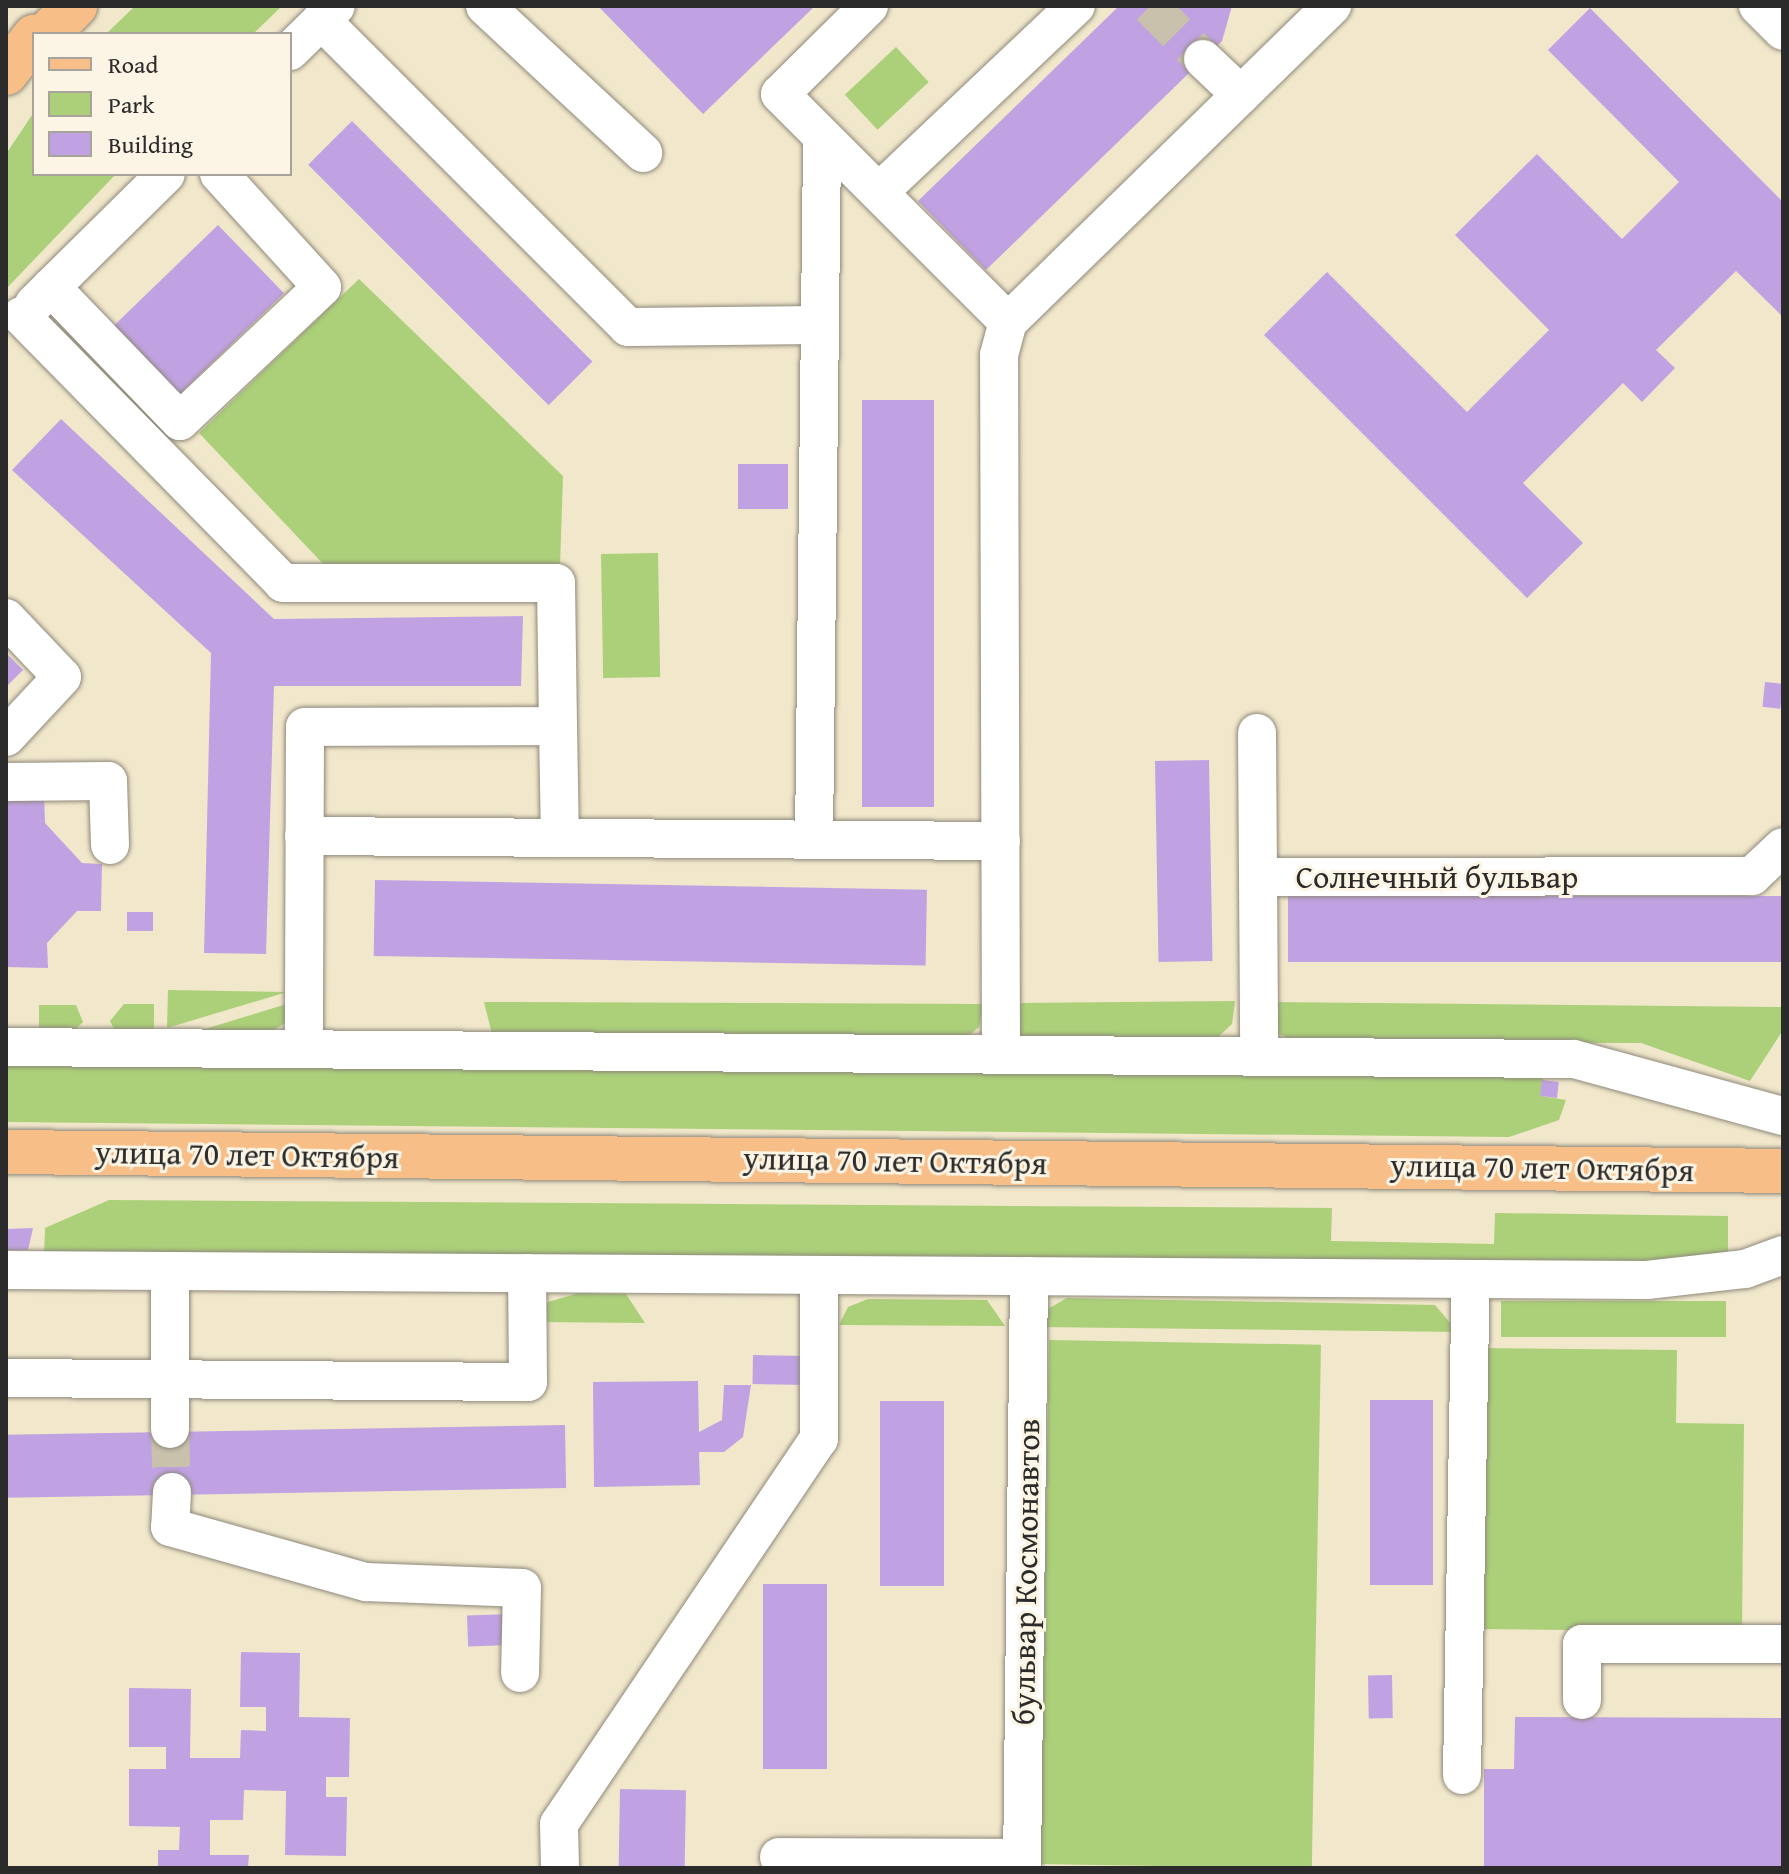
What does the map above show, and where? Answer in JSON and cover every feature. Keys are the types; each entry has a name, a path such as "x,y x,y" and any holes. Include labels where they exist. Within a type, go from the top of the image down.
{"main road":[{"path":"38,32 58,6"},
{"path":"49,32 75,6"},
{"path":"6,74 32,40"},
{"path":"6,74 32,49"},
{"name":"улица 70 лет Октября","path":"6,1152 1783,1171"}],"street":[{"path":"485,6 643,153"},
{"path":"869,6 780,94 822,140 879,192 1008,322"},
{"path":"879,192 1076,6"},
{"path":"1001,1055 999,355 1008,322 1332,6"},
{"path":"1758,6 1783,31"},
{"path":"292,49 328,13 628,327 820,325"},
{"path":"1203,59 1241,95"},
{"path":"814,839 822,140"},
{"path":"164,176 14,324 283,583 556,583 560,838"},
{"path":"51,287 180,421 322,287 221,176"},
{"path":"6,618 62,677 6,737"},
{"path":"304,1049 305,727 558,726"},
{"path":"1257,733 1259,877"},
{"path":"6,782 108,781 110,845"},
{"path":"304,836 1001,841"},
{"name":"Солнечный бульвар","path":"1259,1057 1259,877 1752,876 1783,847"},
{"path":"6,1047 1574,1059 1779,1112"},
{"path":"6,1270 1647,1280 1745,1269 1783,1255"},
{"path":"170,1271 170,1429"},
{"path":"6,1378 528,1382 527,1273"},
{"path":"560,1868 559,1824 819,1439 819,1275"},
{"name":"бульвар Космонавтов","path":"1022,1863 1029,1276"},
{"path":"1462,1775 1471,1279"},
{"path":"172,1492 170,1527 366,1582 522,1588 520,1673"},
{"path":"1582,1700 1582,1644 1783,1644"},
{"path":"779,1857 1022,1863"}],"green space":[{"path":"135,6 282,6 255,32 108,32"},
{"path":"896,47 929,82 878,130 845,95"},
{"path":"32,115 32,176 114,176 6,289 6,154"},
{"path":"359,279 563,476 560,567 328,569 199,433"},
{"path":"658,553 660,677 603,678 601,554"},
{"path":"168,990 287,992 167,1028"},
{"path":"1235,1001 1232,1024 1217,1038 1018,1036 1009,1003"},
{"path":"484,1002 984,1004 979,1027 965,1039 492,1034"},
{"path":"1265,1002 1783,1007 1783,1030 1750,1081 1641,1043 1294,1042 1272,1030"},
{"path":"290,1003 285,1023 270,1033 182,1036"},
{"path":"124,1004 154,1004 154,1035 116,1033 110,1021"},
{"path":"39,1005 76,1005 83,1022 73,1032 39,1032"},
{"path":"6,1065 1543,1076 1541,1096 1566,1100 1559,1120 1509,1137 6,1122"},
{"path":"109,1200 1332,1208 1331,1241 1494,1244 1495,1213 1728,1216 1728,1254 1690,1262 44,1257 45,1228"},
{"path":"579,1293 626,1294 645,1323 537,1322 548,1302"},
{"path":"1067,1298 1435,1305 1458,1332 1040,1327 1046,1310"},
{"path":"868,1299 987,1300 1005,1326 839,1325 848,1307"},
{"path":"1501,1301 1726,1301 1726,1337 1501,1337"},
{"path":"1049,1340 1321,1345 1312,1868 1040,1864"},
{"path":"1479,1348 1677,1350 1676,1423 1744,1424 1742,1632 1477,1629"}],"building":[{"path":"598,6 815,6 703,114"},
{"path":"1119,6 1232,6 1222,41 986,270 918,201"},
{"path":"1590,8 1783,202 1783,317 1736,271 1656,350 1675,368 1642,402 1623,383 1523,483 1583,543 1527,598 1264,335 1327,272 1467,412 1549,330 1455,235 1537,154 1622,239 1679,182 1548,50"},
{"path":"352,121 592,361 549,405 308,165"},
{"path":"218,225 284,293 175,398 109,330"},
{"path":"862,400 934,400 934,807 862,807"},
{"path":"61,419 274,619 523,616 521,686 274,686 266,954 204,953 211,653 12,470"},
{"path":"738,464 788,464 788,509 738,509"},
{"path":"6,653 23,670 6,687"},
{"path":"1765,682 1783,684 1780,709 1762,707"},
{"path":"1209,760 1213,961 1159,962 1155,761"},
{"path":"6,794 44,794 45,823 82,863 102,864 101,911 77,911 47,943 48,968 6,967"},
{"path":"375,880 927,890 926,966 374,956"},
{"path":"1288,896 1783,896 1783,962 1288,962"},
{"path":"127,912 153,912 153,931 127,931"},
{"path":"1542,1080 1559,1082 1557,1098 1540,1096"},
{"path":"33,1228 28,1250 6,1250 6,1229"},
{"path":"753,1355 808,1356 807,1385 752,1384"},
{"path":"698,1381 699,1432 722,1420 724,1385 751,1385 743,1437 724,1452 699,1452 700,1485 594,1487 593,1382"},
{"path":"1370,1400 1433,1400 1433,1585 1370,1585"},
{"path":"880,1401 944,1401 944,1586 880,1586"},
{"path":"565,1425 566,1488 7,1498 6,1435"},
{"path":"763,1584 827,1584 827,1769 763,1769"},
{"path":"511,1614 512,1645 468,1647 467,1616"},
{"path":"241,1652 300,1653 299,1717 350,1718 349,1777 326,1777 326,1797 347,1797 346,1856 285,1855 286,1791 244,1790 243,1820 210,1820 210,1855 249,1855 248,1868 158,1868 158,1850 179,1850 180,1827 129,1826 129,1769 166,1769 166,1747 129,1747 129,1688 191,1689 190,1758 240,1758 241,1730 266,1731 266,1707 240,1707"},
{"path":"1368,1675 1392,1675 1393,1718 1369,1718"},
{"path":"1515,1717 1783,1718 1783,1868 1484,1868 1484,1769 1514,1769"},
{"path":"620,1789 686,1790 685,1868 619,1868"}],"tunnel":[{"path":"1150,6 1203,59"},
{"path":"170,1429 172,1492"}]}
